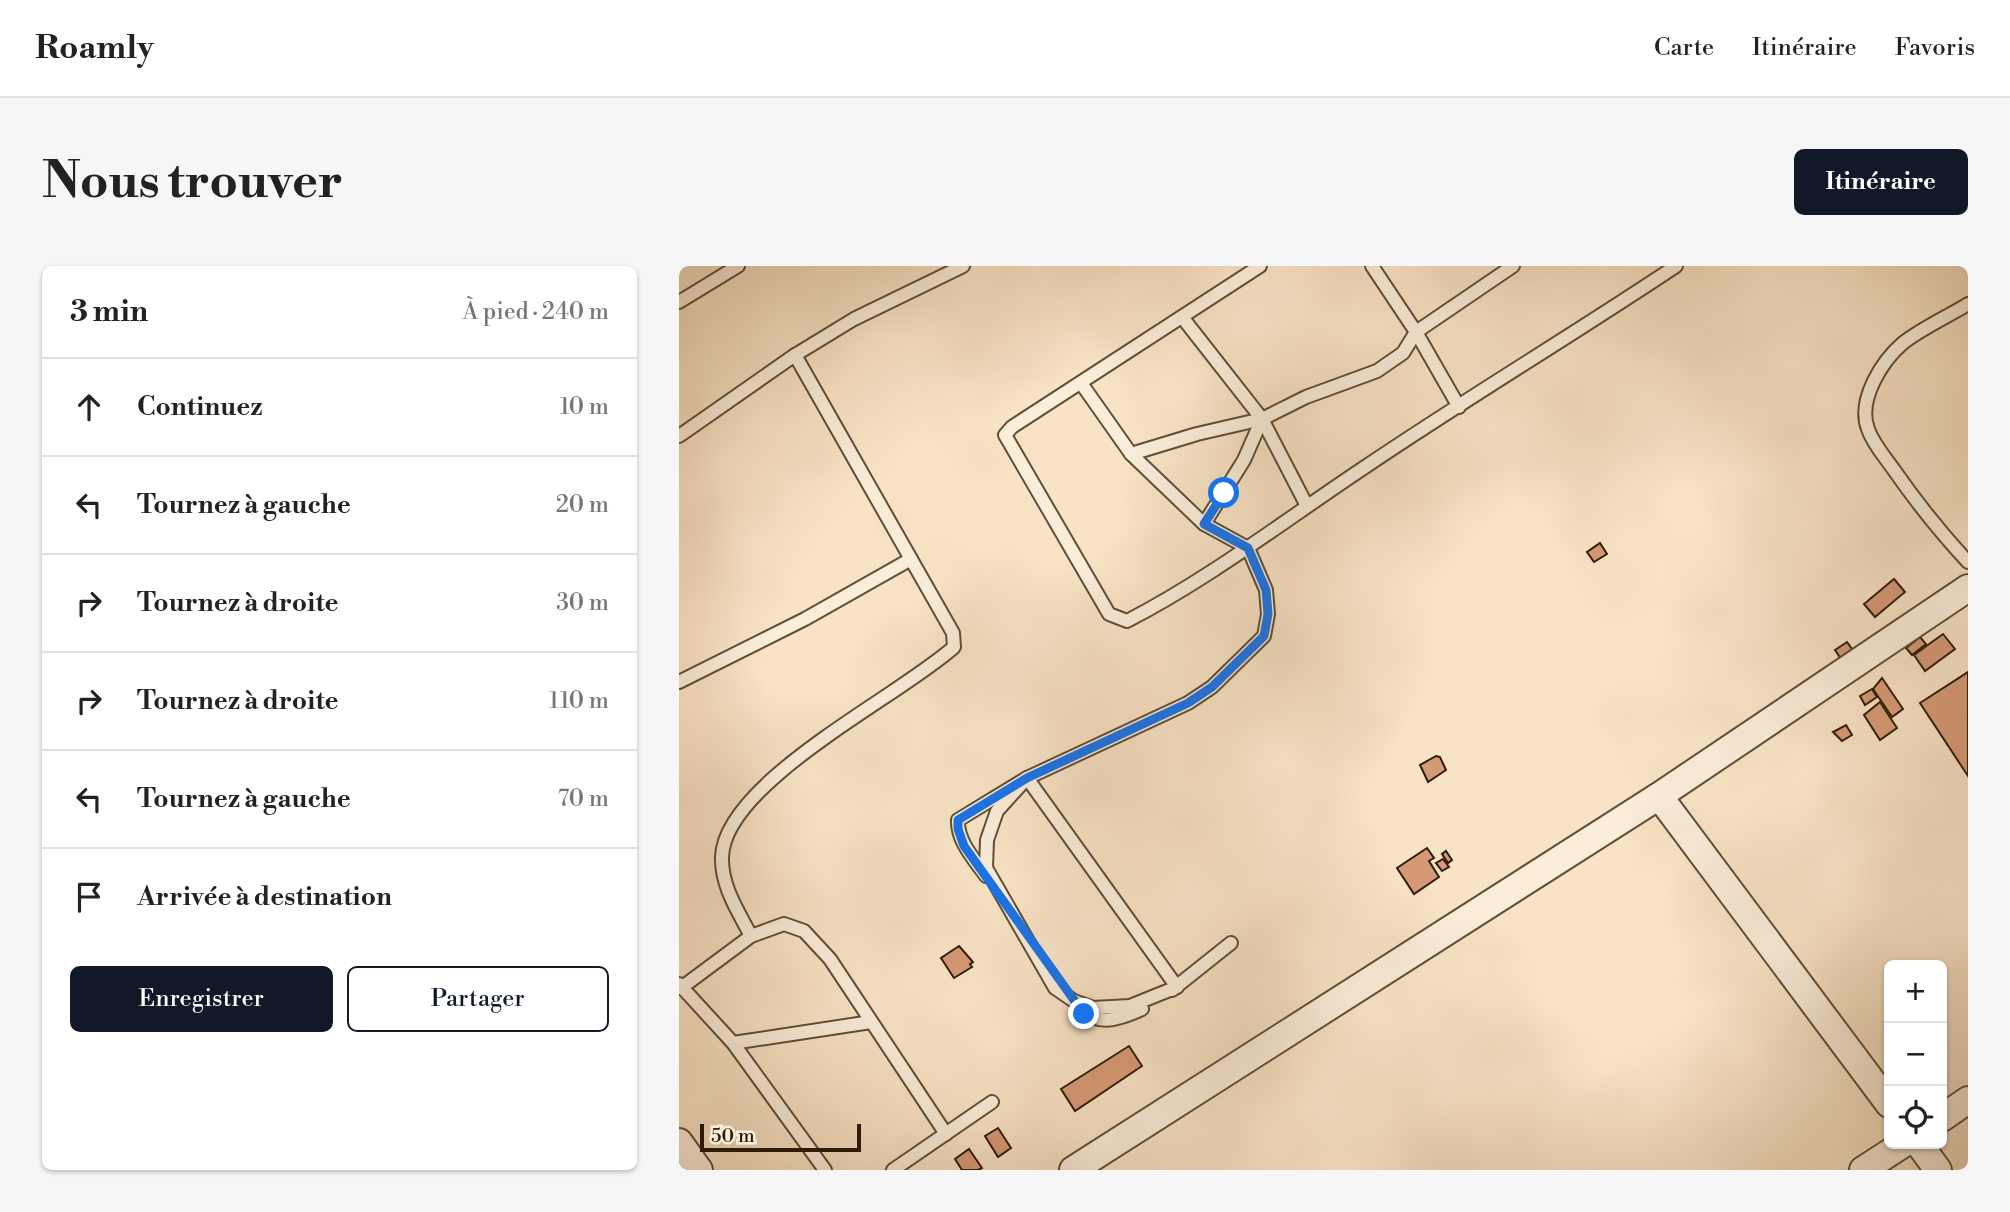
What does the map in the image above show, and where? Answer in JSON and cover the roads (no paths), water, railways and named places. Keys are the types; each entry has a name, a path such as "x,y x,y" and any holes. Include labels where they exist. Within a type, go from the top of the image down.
{"street":[{"path":"1073,1170 1658,796 1968,588"},
{"path":"1658,796 1884,1097"},
{"path":"1947,1115 1968,1100"},
{"path":"679,1142 699,1170"},
{"path":"1863,1170 1895,1149"},
{"path":"1923,1149 1938,1170"}],"lane":[{"path":"679,302 738,266"},
{"path":"679,436 795,355 854,319 963,266"},
{"path":"1260,266 1012,427 1005,435 1109,614 1127,621 1248,548 1307,506 1675,266"},
{"path":"1372,266 1416,332 1459,407"},
{"path":"1131,454 1262,419 1306,397 1377,371 1403,353 1416,332 1513,266"},
{"path":"1650,266 1658,278"},
{"path":"1968,304 1903,343 1874,384 1866,403 1865,416 1867,428 1878,447 1930,521 1968,562"},
{"path":"1182,317 1262,419 1307,506"},
{"path":"751,936 725,883 722,855 729,829 751,797 797,760 954,647 953,633 795,355"},
{"path":"1081,383 1131,454 1204,524 1248,548 1266,590 1268,614 1264,636 1212,687 1188,703 1027,778 958,820 958,829 964,846 1084,1014 1095,1020 1109,1021 1131,1014 1177,987 1231,943"},
{"path":"1204,524 1244,460 1262,419"},
{"path":"679,682 805,619 911,559"},
{"path":"1027,778 997,811 987,840 986,868 1055,988 1074,1001 1093,1008 1130,1006 1177,987"},
{"path":"1027,778 1177,987"},
{"path":"825,1170 733,1043 680,986 751,936 784,924 804,931 830,959 946,1134"},
{"path":"733,1043 871,1023"},
{"path":"893,1170 992,1102"}]}
